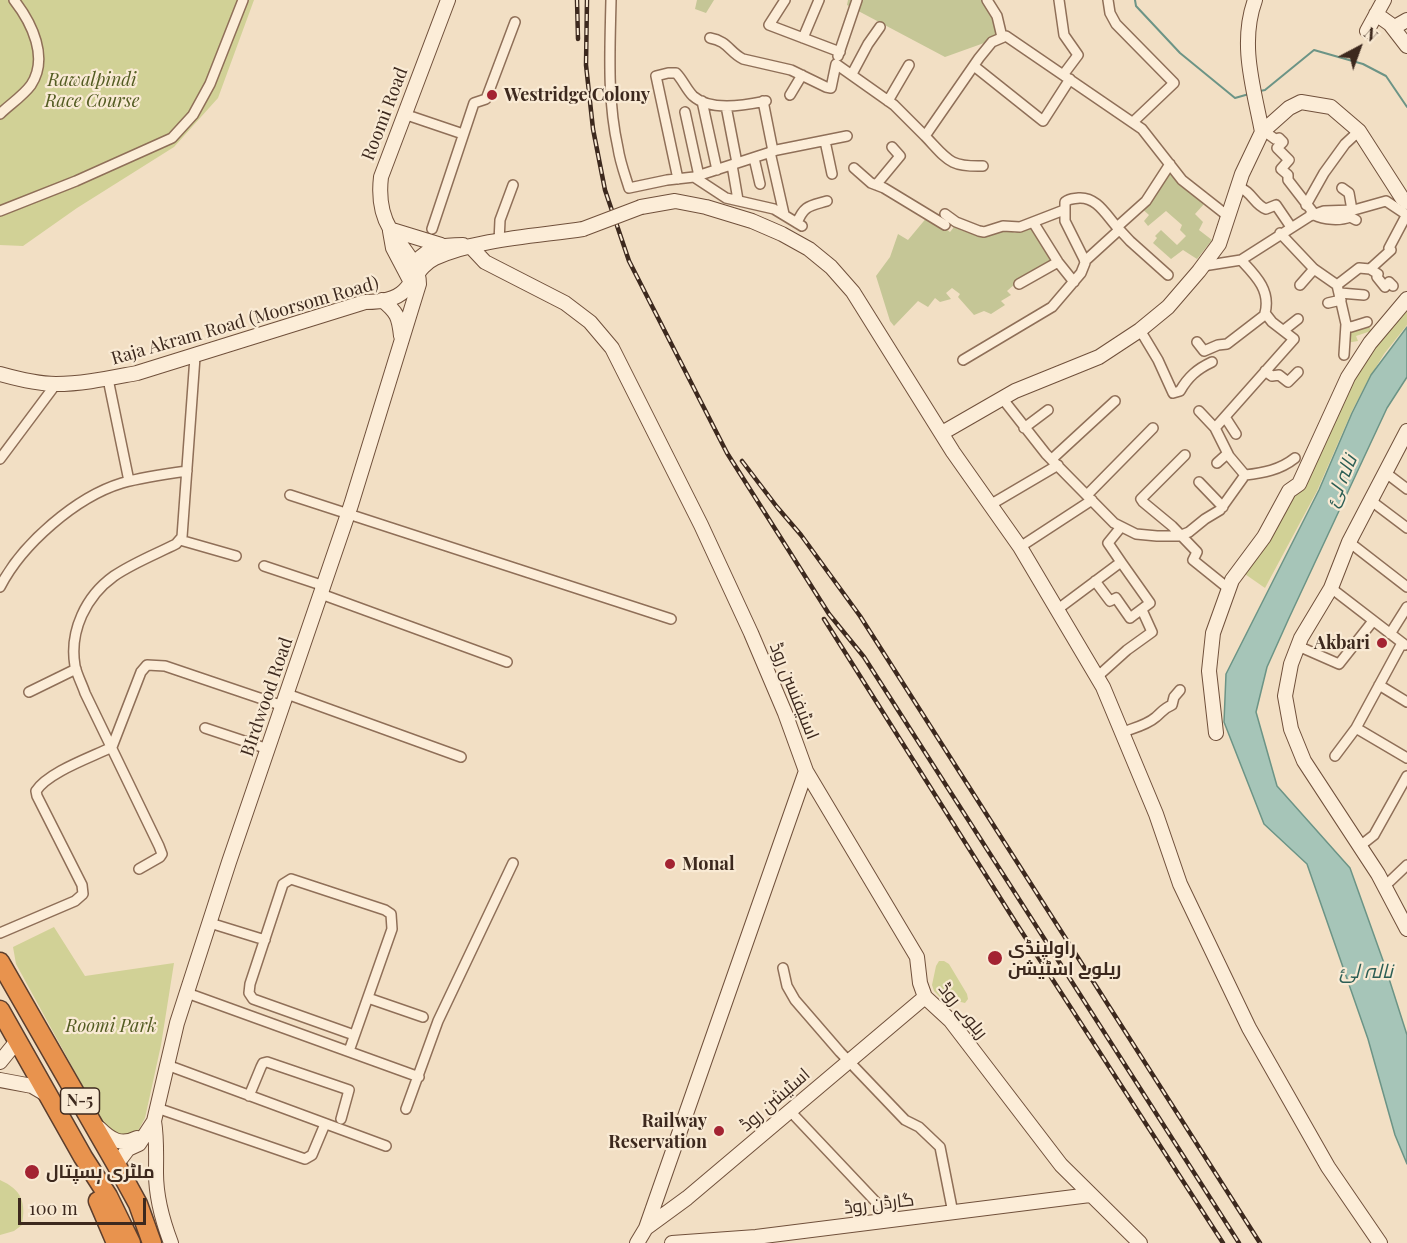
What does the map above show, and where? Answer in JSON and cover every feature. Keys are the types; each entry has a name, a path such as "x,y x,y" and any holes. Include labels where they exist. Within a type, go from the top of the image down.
{"highway":[{"name":"N-5","path":"0,962 138,1204 152,1243"},
{"name":"N-5","path":"0,1010 83,1157 108,1196 131,1243"},
{"path":"83,1157 96,1196 116,1243"},
{"path":"138,1204 159,1236 169,1243"}],"street":[{"path":"0,114 31,86 39,65 36,42 27,16 14,0"},
{"path":"0,211 76,181 172,138 193,115 210,84 243,0"},
{"path":"612,0 610,71 612,107 618,148 629,188 696,176 772,152 846,136"},
{"path":"785,0 769,26 840,52"},
{"path":"803,38 819,0"},
{"path":"710,38 724,42 743,59 791,70 831,88 856,0"},
{"path":"987,0 998,16 1002,37"},
{"path":"974,66 1043,121 1078,55 1064,35 1059,0"},
{"path":"1108,0 1110,13 1116,24 1174,83 1132,122"},
{"path":"1255,0 1251,12 1247,49 1263,132 1283,142 1277,148 1289,160 1281,169 1288,175 1288,180 1312,211 1312,215"},
{"path":"1367,31 1384,0"},
{"name":"Roomi Road","path":"413,277 403,246 390,229 382,204 381,177 444,2"},
{"path":"1376,14 1393,28 1407,46"},
{"path":"1393,28 1407,20"},
{"path":"432,229 474,103 486,99 514,22"},
{"path":"852,74 880,27"},
{"path":"925,136 992,42 1006,36 1142,129 1182,180 1229,217"},
{"path":"836,64 888,101 948,160 960,167 983,166"},
{"path":"888,101 909,65"},
{"path":"678,178 656,76 668,73 676,74 693,95 702,101 726,106 765,101 784,214"},
{"path":"790,95 802,75"},
{"path":"702,101 717,170"},
{"path":"942,433 1002,398 1099,357 1140,330 1168,307 1203,266 1218,243 1238,187 1263,132 1289,108 1301,102 1331,107 1359,131 1404,200 1386,201 1352,210 1324,211 1291,226 1241,260 1203,266"},
{"path":"726,106 738,200"},
{"path":"685,111 696,176 726,198 774,209 800,224 802,211 827,201"},
{"path":"404,114 463,134"},
{"path":"1306,205 1324,173 1345,144 1359,131"},
{"path":"825,141 832,174"},
{"path":"876,185 900,156 891,147"},
{"path":"754,158 760,184"},
{"path":"963,360 1052,307 1081,273 1084,261 1146,201 1170,164"},
{"path":"854,168 876,185 945,225"},
{"path":"499,242 500,220 513,185"},
{"path":"1238,187 1246,189 1262,208 1266,209 1276,205 1291,226"},
{"path":"1342,188 1349,194 1352,210"},
{"path":"1084,261 1065,221 1065,202 1069,199 1086,198 1096,202 1118,229 1168,275"},
{"path":"365,302 374,294 398,286 413,277 436,257 471,246 583,229 641,207 675,201 706,207 752,221 809,249 831,267 853,292 952,452 1020,547 1103,687 1156,814 1180,884 1249,1028 1328,1167 1380,1243"},
{"path":"1368,268 1391,250 1389,248 1407,214 1386,201"},
{"path":"945,214 956,222 979,231 1003,226 1020,227 1064,210"},
{"path":"1312,215 1341,220 1350,217 1356,220"},
{"path":"1033,222 1058,262 1074,282"},
{"path":"390,229 441,245 471,246"},
{"path":"1280,233 1339,293 1344,330 1344,355"},
{"path":"413,277 430,249 441,245"},
{"name":"اسٹیفنسن روڈ","path":"471,246 485,262 565,303 590,322 612,348 701,525 752,633 806,771"},
{"path":"1299,252 1309,246"},
{"path":"1365,257 1368,268"},
{"path":"1215,428 1294,339 1272,322 1266,314 1267,300 1262,285 1241,260"},
{"path":"1020,284 1058,262"},
{"path":"1300,285 1314,268"},
{"path":"1328,303 1359,268 1368,268 1378,274 1377,277 1385,286 1389,282 1393,286"},
{"name":"Raja Akram Road (Moorsom Road)","path":"0,374 32,382 56,384 108,379 136,373 195,357 365,302 401,294 413,277"},
{"name":"BIrdwood Road","path":"153,1121 177,1023 348,514 402,343 413,277"},
{"path":"1339,293 1364,296"},
{"path":"1216,733 1209,671 1213,633 1232,580 1264,537 1289,491 1299,484 1348,377 1370,343 1407,299"},
{"path":"382,300 395,310 400,323 402,343"},
{"path":"1197,342 1204,351 1227,344 1266,314"},
{"path":"1284,330 1298,319"},
{"path":"1344,330 1367,322"},
{"path":"1140,330 1158,360 1173,393 1180,391 1185,382 1198,369 1212,362"},
{"path":"140,869 162,854 85,693 76,669 74,640 81,616 95,592 114,576 176,544 182,537 195,357"},
{"path":"1265,371 1272,376 1279,375 1288,382 1298,372"},
{"path":"108,379 129,481"},
{"path":"0,459 56,384"},
{"path":"1002,398 1024,428 1089,498 1114,523 1136,534 1179,536 1189,532 1223,507 1245,475 1272,471 1295,458"},
{"path":"990,505 1055,462 1115,401"},
{"path":"1024,428 1048,410"},
{"path":"1199,411 1215,428 1227,454 1245,475"},
{"path":"1225,417 1236,434"},
{"path":"1020,547 1089,498 1098,482 1153,428"},
{"path":"1406,434 1349,542 1331,588 1298,646 1291,664 1285,696 1291,729 1304,761 1360,846 1407,928"},
{"path":"1217,463 1227,454"},
{"path":"1185,455 1141,499 1197,552 1193,560 1229,589"},
{"path":"0,586 27,549 49,526 85,500 121,483 187,471"},
{"path":"1386,472 1407,489"},
{"path":"1199,482 1223,507"},
{"path":"290,495 671,619"},
{"path":"1370,500 1407,528"},
{"path":"1095,581 1110,601 1116,598 1130,618 1150,603 1108,543 1121,527"},
{"path":"180,540 237,556"},
{"path":"1349,542 1407,587"},
{"path":"1058,609 1121,562"},
{"path":"264,566 507,662"},
{"path":"1331,588 1404,645 1356,728 1335,756"},
{"path":"1390,634 1407,607"},
{"path":"1097,677 1127,650 1152,632 1142,610"},
{"path":"1298,646 1339,664 1373,621"},
{"path":"0,933 75,901 83,894 82,885 36,791 61,772 112,747 141,672 147,665 165,666 285,700 461,757"},
{"path":"28,692 76,669"},
{"path":"1379,685 1407,702"},
{"path":"1123,732 1139,726 1155,717 1162,709 1172,705 1174,697 1180,690"},
{"path":"205,728 268,749"},
{"path":"1356,728 1407,758"},
{"path":"637,1243 646,1228 806,771"},
{"name":"ریلوے روڈ","path":"806,771 917,957 920,983 925,998 950,1020 1061,1165 1136,1242"},
{"path":"1360,846 1374,836 1403,793 1407,776"},
{"path":"406,1109 438,1021 513,862"},
{"path":"1384,886 1407,865"},
{"path":"349,1051 392,929 391,914 291,879 283,884 249,993 253,999 354,1035"},
{"path":"210,922 265,940"},
{"path":"783,968 787,986 795,1000 848,1061 905,1120 919,1127 940,1147 953,1213"},
{"path":"187,993 419,1077"},
{"path":"368,998 423,1017"},
{"name":"اسٹیشن روڈ","path":"646,1228 687,1198 925,998"},
{"path":"0,1062 17,1041"},
{"path":"249,1096 263,1063 267,1062 349,1090 341,1119"},
{"path":"167,1065 386,1146"},
{"path":"0,1080 32,1086 50,1097"},
{"path":"789,1111 893,1220"},
{"path":"88,1116 115,1141 126,1142 153,1121"},
{"path":"153,1121 305,1159 312,1155 325,1124"},
{"path":"116,1165 122,1154 139,1144 153,1121"},
{"path":"153,1121 157,1144 156,1175 169,1243"},
{"name":"گارڈن روڈ","path":"672,1243 756,1240 1090,1195"}],"green space":[{"name":"Rawalpindi Race Course","path":"0,0 254,0 218,98 174,147 77,208 23,246 0,245"},
{"path":"697,0 714,0 706,13 695,9"},
{"path":"848,0 988,0 998,38 945,57 847,5"},
{"path":"1169,171 1204,204 1195,214 1203,222 1199,230 1212,240 1197,259 1183,250 1171,259 1153,243 1157,238 1155,236 1161,230 1177,245 1186,236 1180,230 1182,225 1166,211 1148,226 1144,221 1149,215 1140,207"},
{"path":"928,216 950,232 954,227 974,234 990,233 1004,228 1015,233 1032,225 1053,261 1015,284 1007,291 1011,295 1001,301 1005,305 991,314 984,311 974,315 958,297 960,294 952,288 946,293 951,299 940,302 935,298 928,307 918,301 894,326 890,321 876,276 890,257 898,234 908,240"},
{"path":"1407,301 1407,325 1384,354 1367,382 1317,491 1265,588 1242,572 1354,373"},
{"path":"1368,322 1371,331 1356,336 1358,341 1346,343 1346,329"},
{"name":"Roomi Park","path":"54,927 85,976 174,963 161,1045 145,1118 138,1131 128,1140 117,1139 103,1123 16,964 13,947"},
{"path":"939,961 949,964 967,994 968,999 965,1003 940,997 934,991 932,985"},
{"path":"0,1180 18,1193 23,1203 23,1210 22,1225 14,1231 0,1235"}],"water":[{"name":"نالہ لئ","path":"1407,327 1407,377 1387,408 1289,618 1267,667 1256,712 1277,786 1350,868 1385,966 1407,1035 1407,1164 1395,1135 1368,1039 1307,864 1264,824 1224,722 1226,674 1319,490 1371,375"}],"waterway":[{"path":"1135,0 1136,6 1180,53 1235,98 1249,94"},
{"path":"1260,91 1265,90 1314,50 1363,64 1386,76 1407,107"}],"railway":[{"path":"577,0 578,39"},
{"path":"587,0 586,65 593,129 605,190 629,261 727,453 829,614 864,657 1239,1243"},
{"path":"742,461 801,535 860,616 1260,1243"},
{"path":"824,619 1016,923 1223,1243"}],"place":[{"name":"Westridge Colony","path":"492,95"},
{"name":"Akbari","path":"1382,643"},
{"name":"Monal","path":"670,864"},
{"name":"راولپنڈی ریلوے اسٹیشن","path":"995,958"},
{"name":"Railway Reservation","path":"719,1131"},
{"name":"ملٹری ہسپتال","path":"32,1172"}]}
